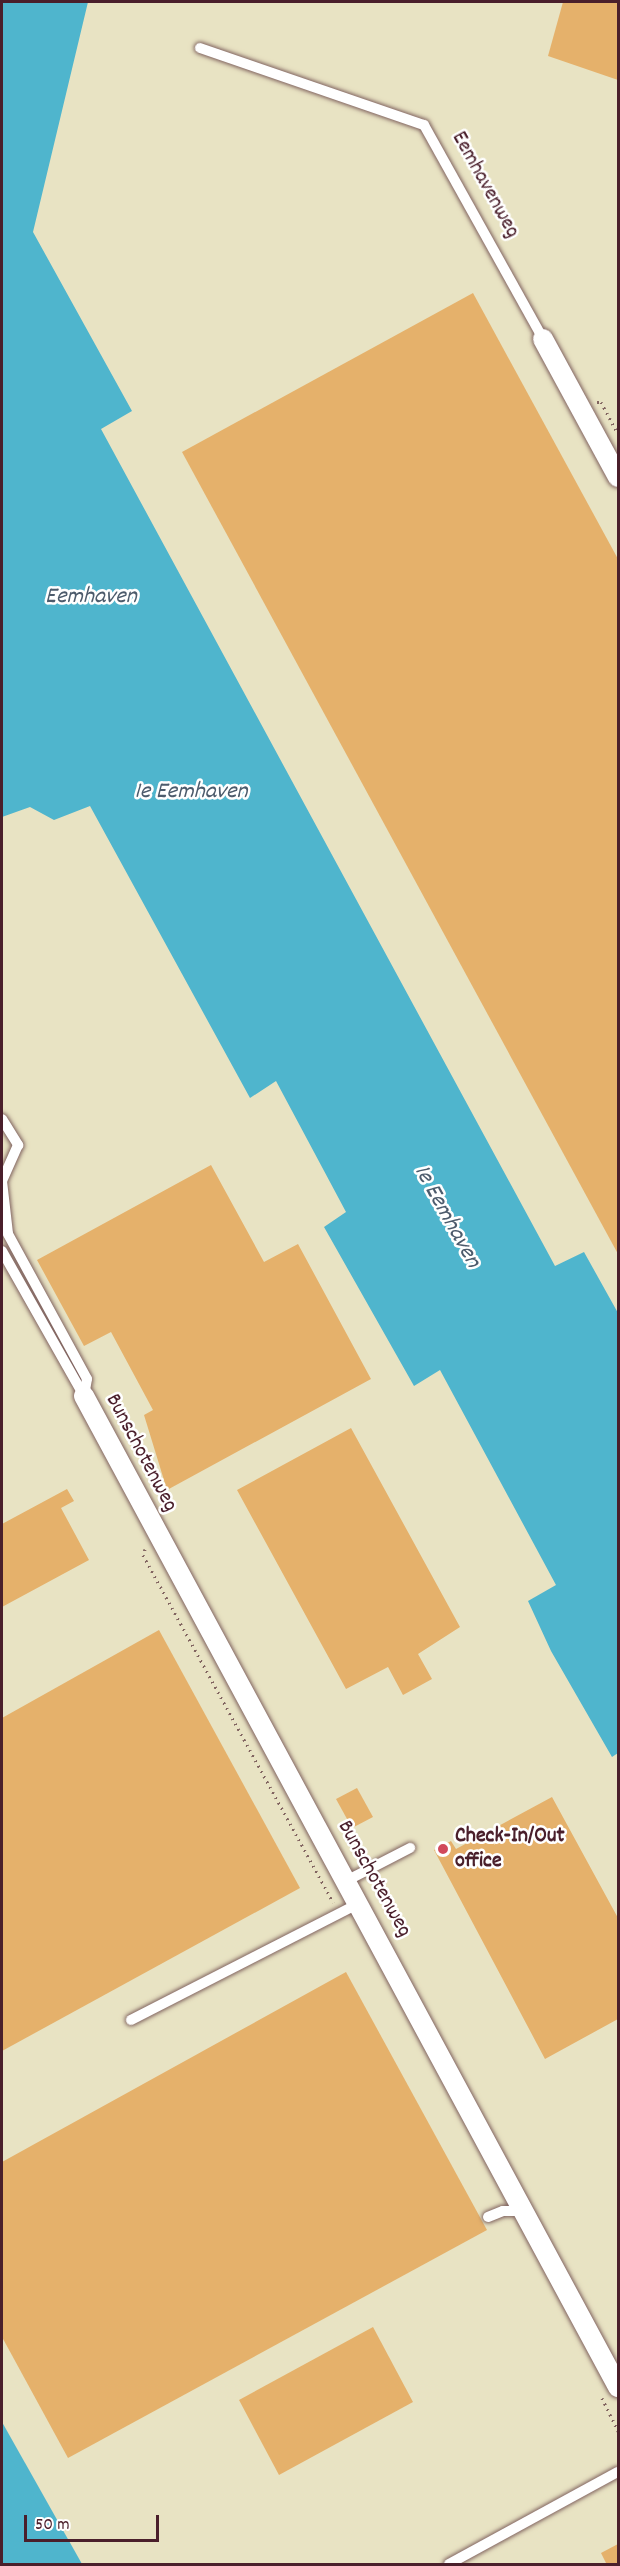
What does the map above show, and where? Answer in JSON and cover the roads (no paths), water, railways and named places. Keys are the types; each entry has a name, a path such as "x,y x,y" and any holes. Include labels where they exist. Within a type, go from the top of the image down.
{"street":[{"name":"Eemhavenweg","path":"543,339 618,477"},
{"name":"Bunschotenweg","path":"84,1396 348,1880 618,2387"}],"lane":[{"name":"Eemhavenweg","path":"200,48 424,125 543,339"},
{"path":"2,1119 18,1145 2,1182 8,1234 87,1379 84,1396"},
{"path":"2,1251 84,1396"},
{"path":"348,1880 410,1848"},
{"path":"131,2020 360,1903"},
{"path":"488,2217 503,2211 524,2211"},
{"path":"449,2565 618,2472"}],"water":[{"name":"1e Eemhaven","path":"2,2 88,2 33,232 132,411 101,429 555,1266 584,1252 618,1313 618,1753 612,1757 551,1651 528,1601 556,1585 440,1370 414,1386 324,1227 346,1212 276,1081 250,1098 90,806 54,820 30,807 2,817"},
{"path":"2,2422 82,2564 2,2564"}],"place":[{"name":"Check-In/Out office","path":"443,1849"}],"water label":[{"name":"Eemhaven","path":"91,598"}]}
